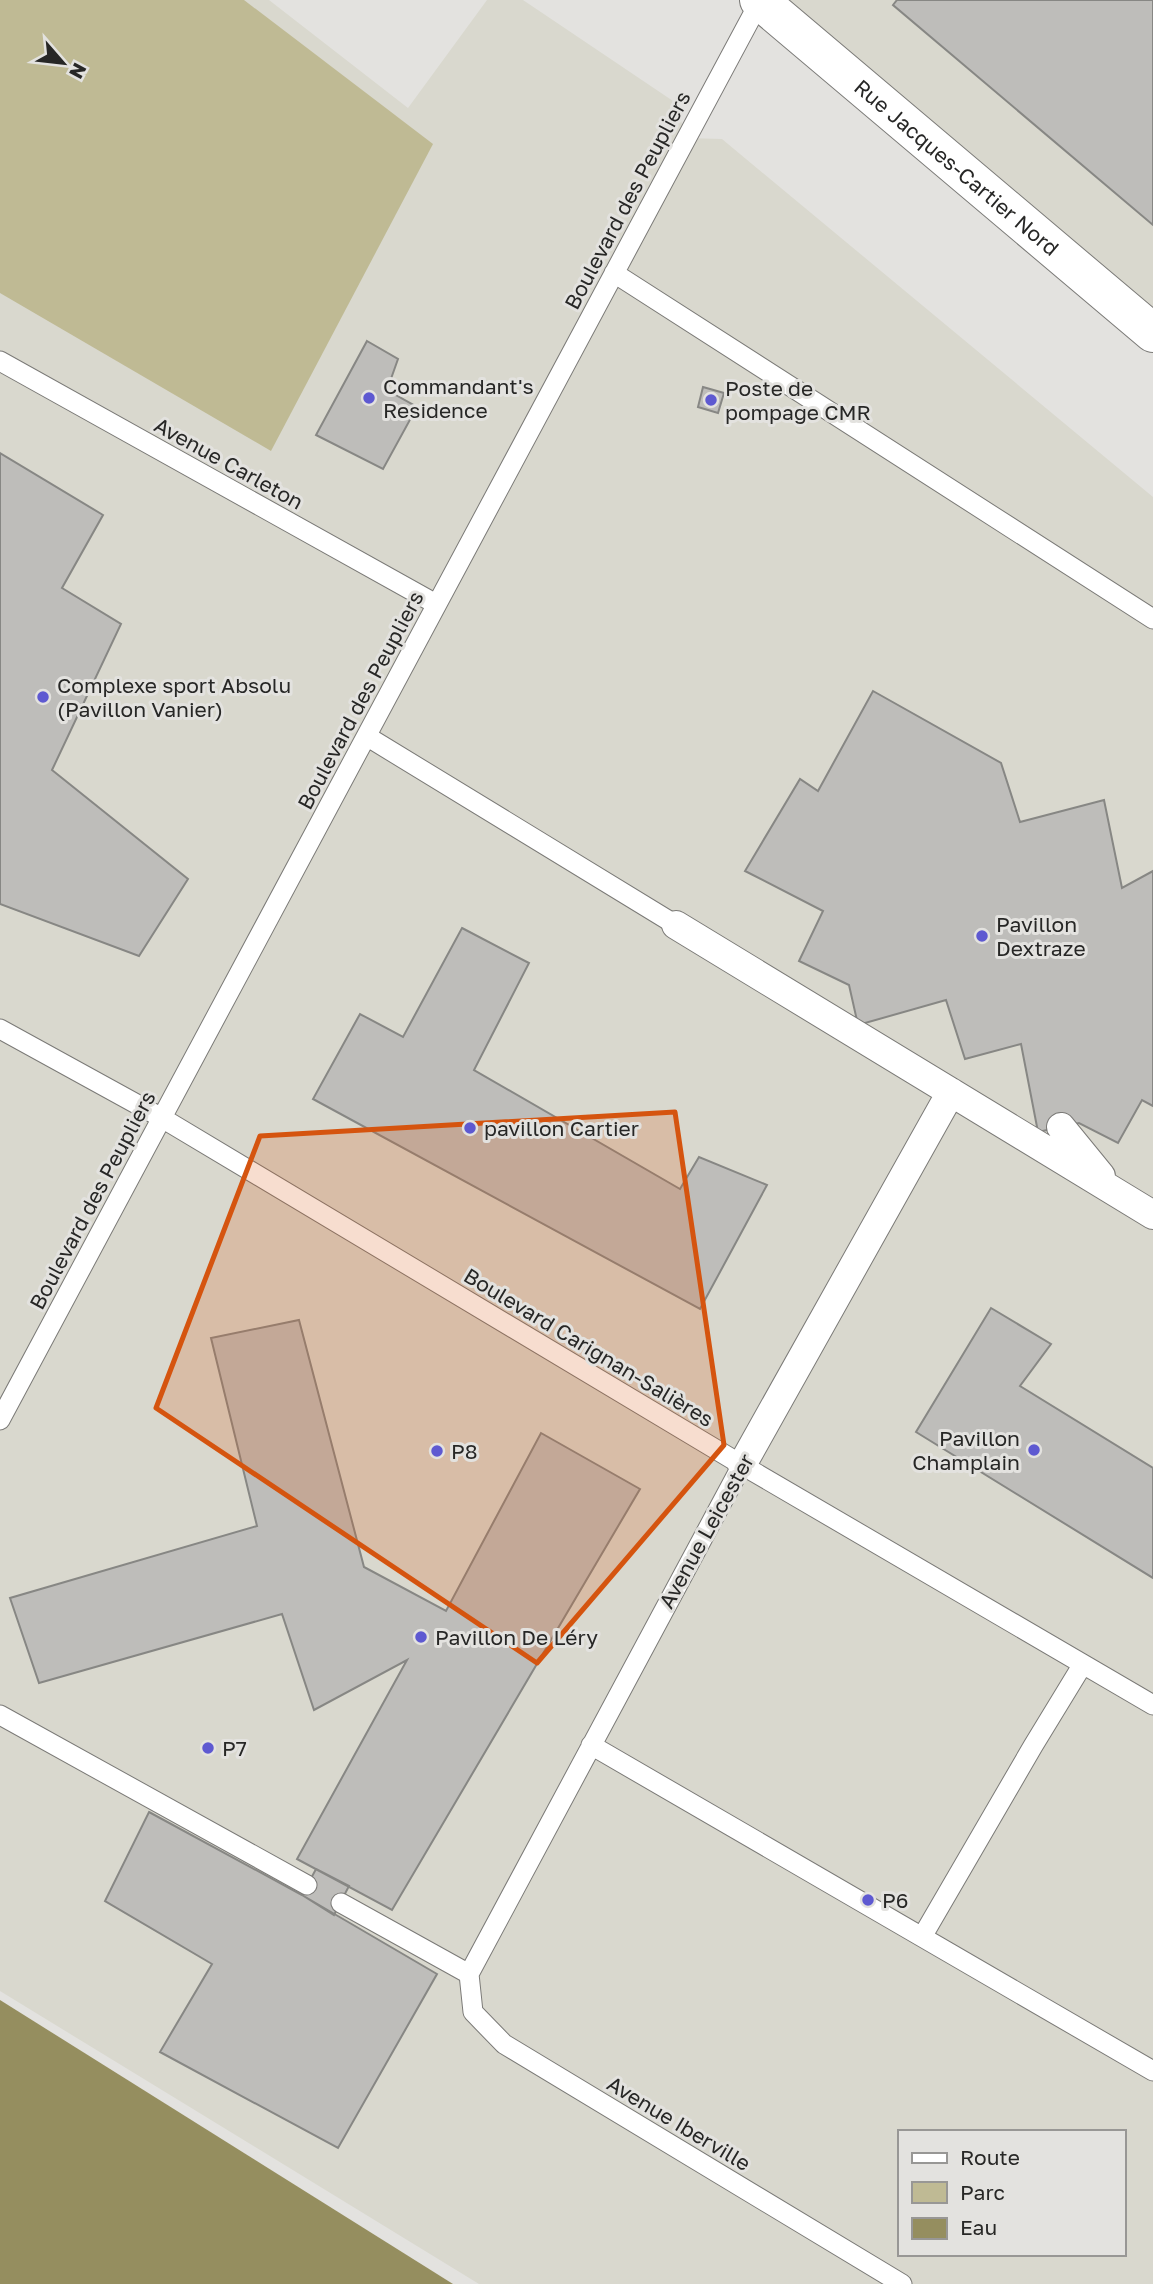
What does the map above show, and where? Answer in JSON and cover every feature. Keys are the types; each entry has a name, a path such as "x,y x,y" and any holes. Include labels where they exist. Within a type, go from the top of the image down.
{"street":[{"name":"Rue Jacques-Cartier Nord","path":"760,0 1153,333"},
{"path":"676,925 1153,1215"},
{"path":"825,1015 863,1019 894,1058"},
{"name":"Avenue Leicester","path":"742,1465 951,1092"},
{"path":"1061,1127 1114,1192"}],"lane":[{"name":"Boulevard des Peupliers","path":"0,1420 368,737 436,604 760,0"},
{"path":"614,273 1153,619"},
{"name":"Avenue Carleton","path":"0,361 436,604"},
{"path":"368,737 676,925"},
{"name":"Boulevard Carignan-Salières","path":"0,1029 162,1118 742,1465 1153,1705"},
{"name":"Avenue Leicester","path":"469,1974 742,1465"},
{"path":"922,1937 1083,1664"},
{"path":"0,1715 307,1885"},
{"path":"590,1745 1153,2071"},
{"path":"341,1903 469,1974"},
{"name":"Avenue Iberville","path":"469,1974 473,2012 504,2044 902,2284"}],"highlighted area":[{"path":"675,1112 724,1445 537,1663 156,1408 260,1136"}],"shaded area":[{"path":"0,0 269,0 408,108 487,0 523,0 676,103 686,138 722,139 1153,497 1153,2284 479,2284 0,1991"},
{"path":"760,0 1153,0 1153,333"}],"green space":[{"path":"0,0 244,0 433,144 271,451 0,293"}],"water":[{"path":"0,2000 453,2284 0,2284"}],"building":[{"path":"897,0 1153,0 1153,225 893,5"},
{"name":"Commandant's Residence","path":"367,341 398,359 387,390 417,407 383,469 316,435"},
{"name":"Poste de pompage CMR","path":"703,387 724,393 718,413 698,407"},
{"name":"Complexe sport Absolu (Pavillon Vanier)","path":"0,453 103,515 62,588 121,624 52,770 188,879 139,956 0,904"},
{"name":"Pavillon Dextraze","path":"873,691 1001,763 1020,822 1104,800 1122,888 1153,871 1153,1106 1142,1100 1118,1143 1079,1123 1038,1132 1021,1044 965,1059 946,1000 858,1025 849,985 799,961 823,911 745,871 800,779 818,791"},
{"name":"pavillon Cartier","path":"462,928 529,963 474,1070 680,1189 699,1157 767,1185 700,1309 313,1099 360,1014 403,1037"},
{"name":"Pavillon Champlain","path":"991,1308 1051,1344 1020,1386 1153,1468 1153,1578 916,1432"},
{"name":"Pavillon De Léry","path":"299,1320 364,1567 446,1611 541,1433 640,1489 392,1910 297,1859 407,1660 314,1710 282,1614 39,1683 10,1598 257,1526 211,1338"},
{"path":"149,1812 302,1895 437,1974 338,2148 160,2052 212,1964 105,1901"},
{"path":"316,1869 349,1886 334,1915 302,1895"}],"place":[{"name":"Commandant's Residence","path":"369,398"},
{"name":"Poste de pompage CMR","path":"711,400"},
{"name":"Complexe sport Absolu (Pavillon Vanier)","path":"43,697"},
{"name":"Pavillon Dextraze","path":"982,936"},
{"name":"pavillon Cartier","path":"470,1128"},
{"name":"Pavillon Champlain","path":"1034,1450"},
{"name":"P8","path":"437,1451"},
{"name":"Pavillon De Léry","path":"421,1637"},
{"name":"P7","path":"208,1748"},
{"name":"P6","path":"868,1900"}]}
